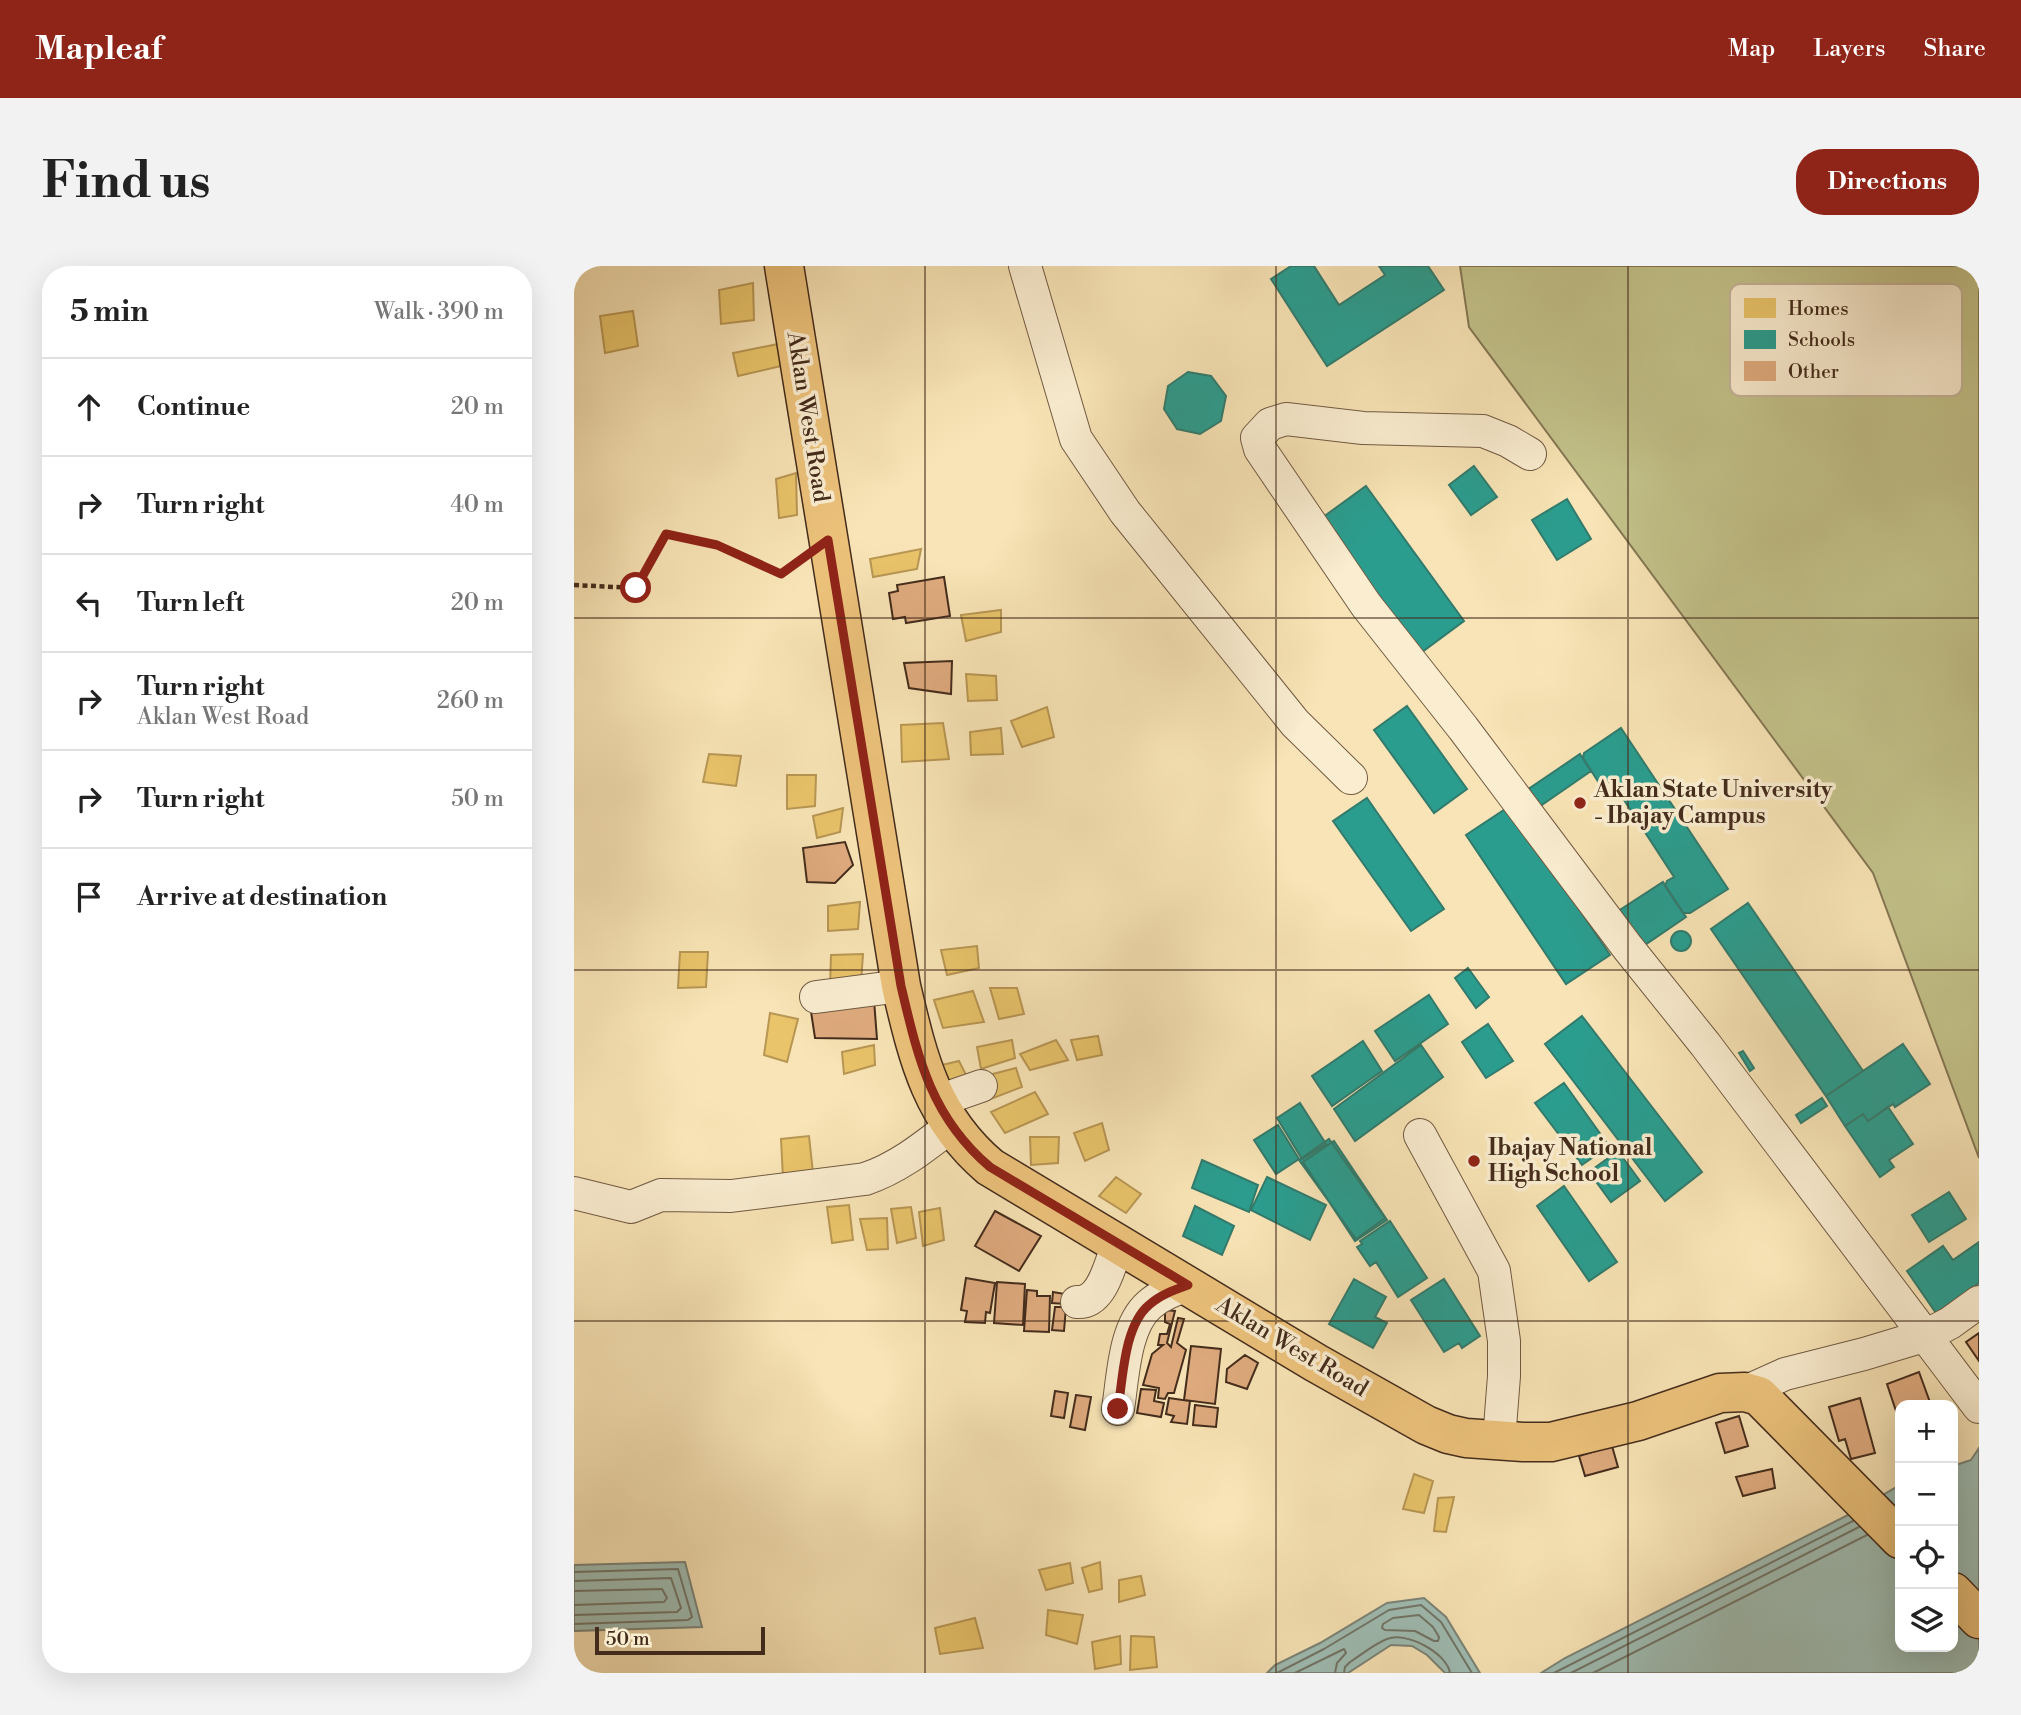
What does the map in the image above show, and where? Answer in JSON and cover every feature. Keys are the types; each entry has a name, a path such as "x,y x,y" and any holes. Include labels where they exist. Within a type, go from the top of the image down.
{"main road":[{"name":"Aklan West Road","path":"784,266 901,986 913,1040 929,1085 944,1114 968,1147 990,1167 1316,1363 1426,1425 1466,1438 1552,1442 1638,1421 1720,1393 1745,1392"},
{"path":"1745,1392 1759,1396 1895,1534"},
{"path":"1958,1597 1979,1619"}],"street":[{"path":"1026,266 1076,439 1125,512 1286,713 1351,778"},
{"path":"1530,454 1508,441 1483,432 1363,428 1286,419 1270,424 1257,438 1260,449 1366,605 1463,728 1628,948 1705,1044 1979,1407"},
{"path":"816,997 901,986"},
{"path":"574,1192 631,1207 661,1195 731,1196 866,1179 884,1173 907,1159 944,1114 981,1086"},
{"path":"1420,1135 1494,1270 1504,1341 1499,1440"},
{"path":"1077,1301 1084,1302 1097,1294 1118,1244"},
{"path":"1118,1409 1126,1354 1135,1322 1150,1304 1166,1293 1188,1285"},
{"path":"1745,1392 1784,1374 1927,1335 1950,1323 1979,1302"}],"path":[{"path":"574,585 636,588 666,534 717,545 781,574 828,540"}],"shaded area":[{"path":"1460,266 1979,266 1979,1158 1873,873 1469,327"}],"water":[{"path":"1979,1448 1979,1673 1541,1673 1565,1658 1850,1514 1895,1488 1895,1652 1958,1652 1958,1464 1971,1460"},
{"path":"685,1562 702,1627 574,1631 574,1565"},
{"path":"1424,1598 1446,1617 1480,1673 1445,1673 1427,1655 1412,1646 1391,1645 1348,1673 1267,1673 1275,1665 1320,1643 1387,1603"}],"building: Homes":[{"path":"753,283 754,320 721,324 719,290"},
{"path":"633,311 638,346 605,353 600,316"},
{"path":"778,344 781,366 738,376 733,353"},
{"path":"796,473 797,515 779,518 776,479"},
{"path":"921,549 917,569 873,577 870,559"},
{"path":"1001,610 1001,632 966,641 961,615"},
{"path":"966,674 996,676 997,700 968,701"},
{"path":"1047,707 1054,737 1022,747 1011,721"},
{"path":"943,723 949,759 902,762 901,725"},
{"path":"1001,728 1003,754 971,755 970,732"},
{"path":"709,754 741,756 736,786 703,782"},
{"path":"787,775 816,775 815,806 787,809"},
{"path":"843,808 840,832 817,838 813,816"},
{"path":"860,902 858,929 828,931 828,906"},
{"path":"977,946 979,968 947,975 941,950"},
{"path":"680,952 708,952 706,987 678,988"},
{"path":"863,954 861,983 830,987 831,955"},
{"path":"990,988 1017,988 1024,1014 999,1019"},
{"path":"973,991 984,1022 943,1028 934,1000"},
{"path":"770,1013 798,1019 787,1062 764,1055"},
{"path":"1098,1036 1102,1055 1077,1060 1071,1040"},
{"path":"1012,1040 1015,1058 981,1069 977,1047"},
{"path":"1056,1040 1068,1060 1030,1070 1020,1054"},
{"path":"874,1045 875,1065 844,1074 842,1052"},
{"path":"959,1061 967,1077 949,1084 942,1065"},
{"path":"1016,1068 1022,1087 988,1100 981,1077"},
{"path":"1035,1092 1048,1114 1005,1133 991,1112"},
{"path":"1102,1123 1109,1150 1085,1161 1074,1133"},
{"path":"809,1136 813,1173 783,1178 781,1139"},
{"path":"1030,1137 1059,1137 1058,1163 1031,1165"},
{"path":"1116,1177 1141,1194 1126,1213 1099,1196"},
{"path":"849,1205 853,1240 832,1243 827,1207"},
{"path":"911,1207 916,1238 897,1243 891,1209"},
{"path":"940,1208 944,1240 923,1246 919,1212"},
{"path":"887,1218 888,1249 867,1250 860,1219"},
{"path":"1414,1474 1433,1481 1424,1513 1403,1509"},
{"path":"1454,1497 1446,1532 1434,1531 1438,1498"},
{"path":"1100,1562 1102,1589 1089,1592 1082,1568"},
{"path":"1070,1563 1073,1583 1046,1590 1039,1570"},
{"path":"1141,1576 1145,1595 1119,1602 1119,1580"},
{"path":"1048,1610 1083,1615 1077,1644 1046,1635"},
{"path":"975,1618 983,1648 940,1654 935,1628"},
{"path":"1120,1636 1121,1664 1095,1669 1092,1642"},
{"path":"1131,1636 1154,1637 1157,1667 1130,1670"}],"building: Schools":[{"path":"1291,266 1314,266 1339,305 1385,275 1379,266 1428,266 1444,290 1327,366 1271,279"},
{"path":"1188,372 1211,376 1226,396 1221,421 1200,434 1177,429 1164,409 1168,386"},
{"path":"1474,466 1497,497 1471,515 1449,485"},
{"path":"1366,486 1464,621 1418,655 1319,520"},
{"path":"1567,499 1591,539 1557,560 1532,520"},
{"path":"1407,706 1467,789 1434,813 1374,730"},
{"path":"1621,728 1728,889 1690,913 1683,913 1665,886 1667,881 1674,877 1611,780 1604,785 1599,783 1583,758 1584,753"},
{"path":"1580,754 1591,771 1533,811 1521,794"},
{"path":"1367,798 1444,909 1411,931 1333,821"},
{"path":"1510,806 1610,955 1566,984 1466,835"},
{"path":"1663,882 1686,917 1636,951 1612,915"},
{"path":"1748,903 1863,1071 1826,1096 1711,929"},
{"path":"1677,931 1685,931 1691,941 1685,951 1677,951 1671,945 1671,937"},
{"path":"1468,968 1489,997 1476,1008 1455,978"},
{"path":"1429,995 1448,1024 1395,1061 1375,1031"},
{"path":"1582,1016 1702,1172 1665,1201 1545,1044"},
{"path":"1488,1024 1513,1061 1486,1078 1462,1042"},
{"path":"1363,1041 1382,1071 1332,1106 1312,1076"},
{"path":"1903,1044 1930,1084 1868,1121 1863,1114 1845,1126 1826,1096"},
{"path":"1421,1045 1443,1077 1355,1141 1334,1109"},
{"path":"1743,1051 1754,1068 1750,1071 1739,1053"},
{"path":"1564,1083 1609,1146 1582,1165 1535,1103"},
{"path":"1822,1098 1827,1106 1801,1123 1796,1115"},
{"path":"1300,1103 1326,1144 1302,1159 1277,1118"},
{"path":"1888,1107 1913,1144 1889,1160 1894,1167 1880,1177 1845,1126 1863,1114 1868,1121"},
{"path":"1278,1125 1299,1159 1276,1174 1254,1140"},
{"path":"1329,1139 1385,1218 1356,1239 1299,1160"},
{"path":"1334,1141 1387,1220 1355,1241 1303,1162"},
{"path":"1618,1151 1640,1181 1611,1202 1589,1172"},
{"path":"1202,1160 1258,1185 1249,1212 1192,1188"},
{"path":"1267,1177 1326,1205 1310,1240 1251,1210"},
{"path":"1564,1186 1617,1262 1589,1281 1537,1206"},
{"path":"1949,1192 1966,1219 1929,1242 1912,1215"},
{"path":"1195,1206 1234,1226 1222,1255 1183,1236"},
{"path":"1390,1221 1427,1278 1398,1297 1376,1262 1370,1266 1357,1247 1362,1244 1360,1241"},
{"path":"1979,1242 1979,1283 1936,1313 1907,1271 1943,1246 1953,1260"},
{"path":"1354,1279 1386,1297 1375,1317 1387,1323 1373,1348 1329,1324"},
{"path":"1444,1279 1480,1336 1462,1348 1459,1343 1444,1352 1411,1300"}],"building: Other":[{"path":"944,577 950,616 906,623 905,617 893,619 889,593 898,591 897,585"},
{"path":"952,661 951,694 909,688 904,663"},
{"path":"845,842 853,865 835,883 807,882 803,848"},
{"path":"874,1000 877,1039 815,1038 810,1005"},
{"path":"995,1211 1041,1236 1019,1271 975,1246"},
{"path":"966,1278 995,1283 990,1313 986,1312 985,1323 965,1322 967,1311 961,1310"},
{"path":"997,1282 1025,1284 1023,1325 994,1323"},
{"path":"1027,1290 1037,1291 1037,1296 1050,1296 1049,1332 1024,1331"},
{"path":"1053,1292 1065,1294 1065,1304 1052,1303"},
{"path":"1055,1307 1066,1307 1064,1331 1052,1330"},
{"path":"1165,1310 1175,1311 1167,1343 1171,1347 1178,1318 1184,1319 1177,1343 1186,1350 1174,1393 1168,1393 1165,1399 1158,1398 1159,1388 1143,1385 1152,1354 1163,1345 1158,1345 1160,1334 1167,1334 1170,1324 1165,1322"},
{"path":"1979,1333 1979,1361 1966,1342"},
{"path":"1191,1346 1221,1349 1215,1404 1184,1400"},
{"path":"1245,1355 1258,1363 1247,1389 1226,1382 1227,1369"},
{"path":"1919,1372 1929,1400 1895,1400 1895,1408 1887,1384"},
{"path":"1141,1389 1156,1390 1154,1401 1164,1403 1161,1417 1137,1413"},
{"path":"1055,1391 1068,1393 1064,1418 1051,1416"},
{"path":"1076,1395 1091,1397 1085,1430 1070,1427"},
{"path":"1169,1398 1190,1401 1187,1424 1171,1422 1174,1416 1166,1414"},
{"path":"1860,1398 1875,1453 1851,1459 1845,1439 1839,1441 1829,1407"},
{"path":"1195,1405 1218,1408 1216,1427 1193,1425"},
{"path":"1739,1416 1748,1446 1725,1453 1716,1423"},
{"path":"1612,1446 1618,1467 1585,1476 1579,1456"},
{"path":"1772,1469 1775,1488 1743,1496 1736,1477"}],"place":[{"name":"Aklan State University - Ibajay Campus","path":"1580,803"},
{"name":"Ibajay National High School","path":"1474,1161"}],"route":[{"path":"636,588 666,534 717,545 781,574 828,540 901,986 913,1040 929,1085 951,1126 968,1147 990,1167 1188,1285 1166,1293 1150,1304 1135,1322 1126,1354 1118,1409"}]}
